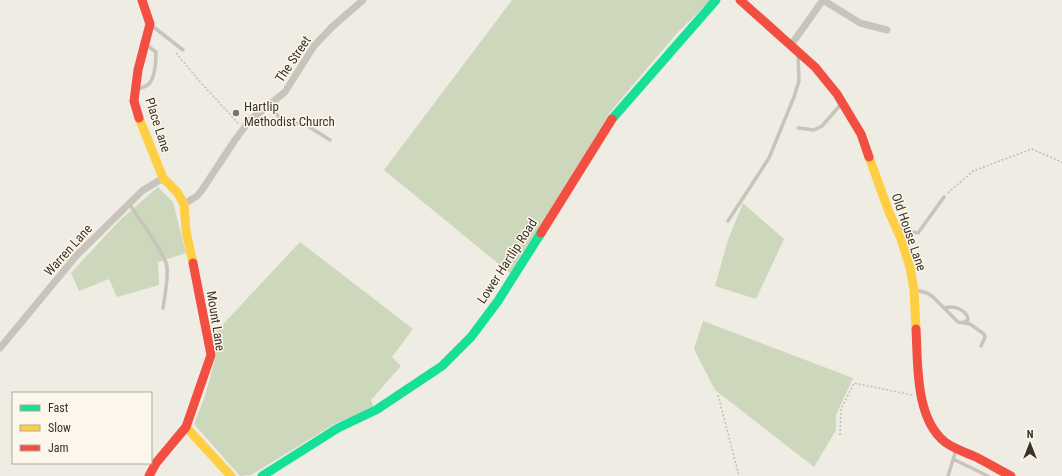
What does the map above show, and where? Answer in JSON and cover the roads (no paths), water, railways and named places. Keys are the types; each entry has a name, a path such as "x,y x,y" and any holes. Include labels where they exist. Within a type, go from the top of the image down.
{"street":[{"path":"142,0 150,24"},
{"name":"The Street","path":"184,204 197,196 202,190 243,128 256,115 285,92 314,46 332,27 363,0"},
{"name":"Lower Hartlip Road","path":"262,476 338,428 376,410 442,366 471,337 498,301 615,114 676,47 716,0"},
{"name":"Old House Lane","path":"740,0 816,67 842,102 861,134 910,267 914,290 918,371 922,397 930,423 944,442 1011,476"},
{"path":"794,48 823,0 860,23 887,30"},
{"name":"Place Lane","path":"150,24 138,70 134,101 138,116 163,178 178,192 184,204"},
{"name":"Warren Lane","path":"0,348 77,255 142,191 163,178"},
{"name":"Mount Lane","path":"149,476 156,463 186,428 211,355 186,231 184,204"},
{"path":"186,428 231,476"}],"lane":[{"path":"150,24 183,50"},
{"path":"135,90 148,85 151,81 156,59 156,52 144,44"},
{"path":"728,221 769,158 794,98 799,81 794,48"},
{"path":"798,128 814,130 822,126 842,102"},
{"path":"269,106 285,121 306,124 330,140"},
{"path":"896,228 918,233 944,197"},
{"path":"129,203 166,262 166,291 163,308"},
{"path":"914,290 927,293 945,308 957,321 975,327 984,334 985,337 981,346"},
{"path":"945,308 951,307 964,311 968,320 963,323"},
{"path":"948,476 957,449"},
{"path":"953,458 988,476"}],"place":[{"name":"Hartlip Methodist Church","path":"236,113"}]}
